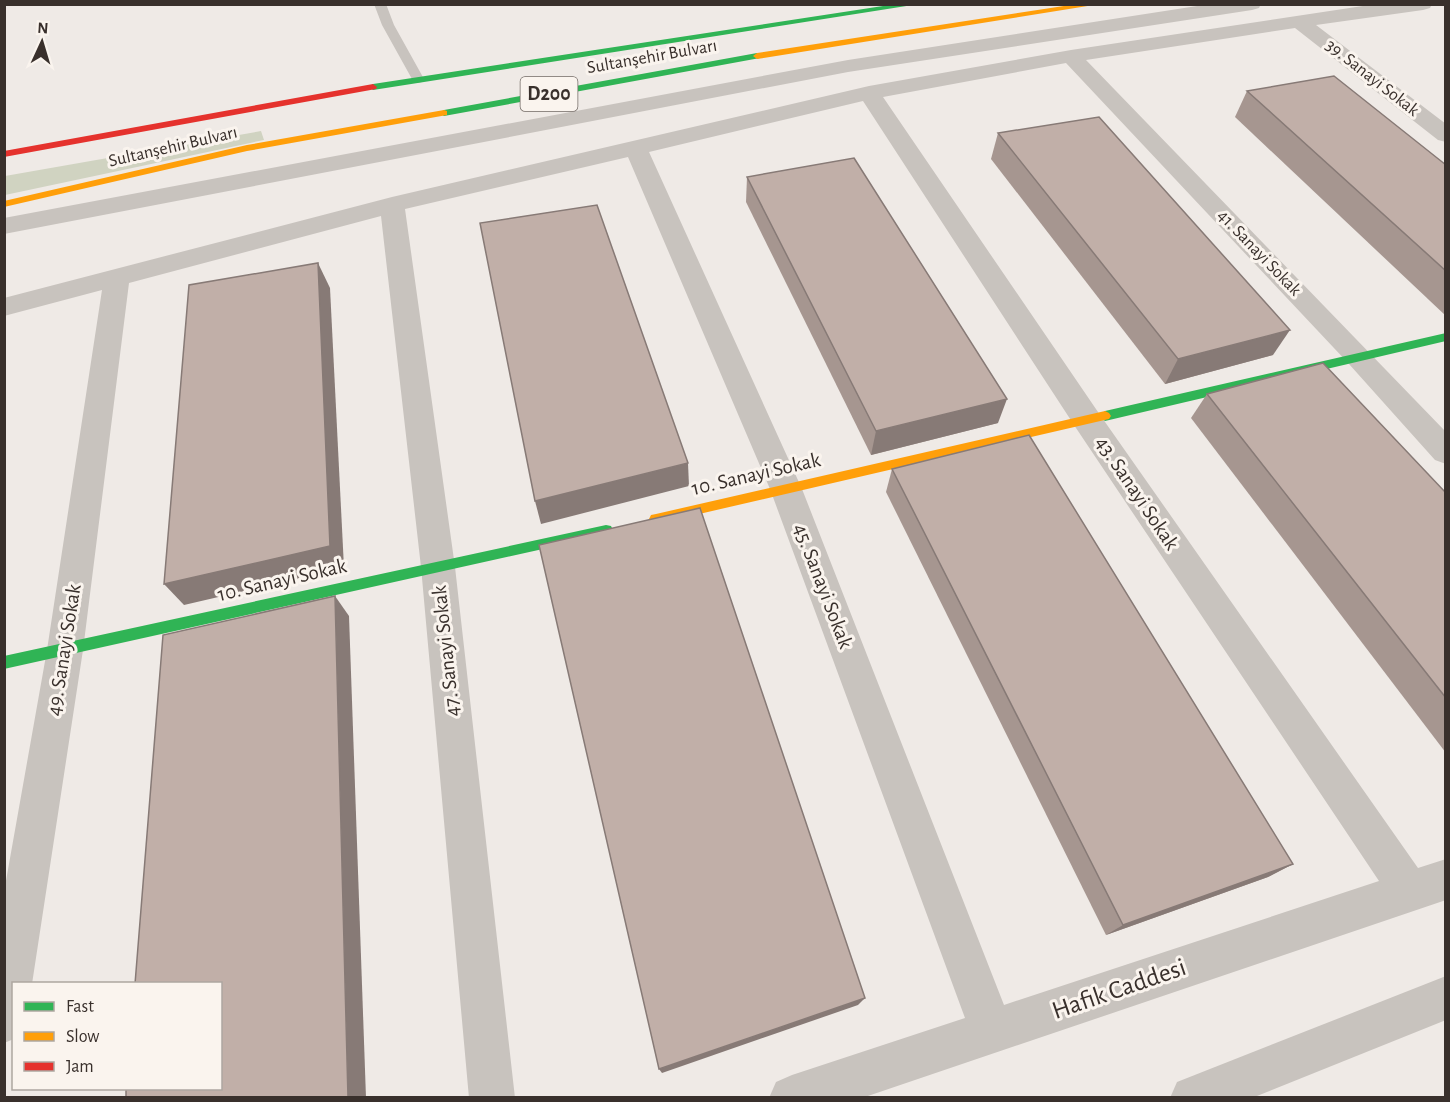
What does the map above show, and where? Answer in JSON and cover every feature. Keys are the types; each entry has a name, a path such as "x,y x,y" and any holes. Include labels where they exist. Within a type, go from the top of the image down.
{"main road":[{"name":"Sultanşehir Bulvarı","path":"4,154 418,79 915,4"},
{"name":"Sultanşehir Bulvarı","path":"4,204 247,148 803,48 1096,4"},
{"name":"10. Sanayi Sokak","path":"644,521 1446,337"},
{"name":"10. Sanayi Sokak","path":"4,663 621,526"}],"street":[{"path":"4,226 848,66 1252,4"},
{"path":"4,307 392,205 869,93 1071,56 1423,4"},
{"name":"39. Sanayi Sokak","path":"1299,21 1446,135"},
{"name":"41. Sanayi Sokak","path":"1071,56 1359,357 1446,452"},
{"name":"43. Sanayi Sokak","path":"869,93 1087,420 1428,885"},
{"name":"45. Sanayi Sokak","path":"636,148 786,489 992,1031"},
{"name":"47. Sanayi Sokak","path":"392,205 438,567 492,1098"},
{"name":"49. Sanayi Sokak","path":"4,1021 65,650 117,278"},
{"name":"Hafik Caddesi","path":"792,1098 1428,885"},
{"path":"1193,1098 1446,998"}],"lane":[{"path":"380,4 388,25 418,79"}],"green space":[{"path":"261,131 264,140 5,195 5,176"}],"building":[{"path":"1334,76 1446,165 1446,271 1247,91"},
{"path":"1099,117 1290,330 1178,359 998,133"},
{"path":"854,158 1007,399 876,431 747,177"},
{"path":"597,205 688,463 535,501 480,223"},
{"path":"318,263 330,546 164,584 189,285"},
{"path":"1323,363 1446,493 1446,698 1207,394"},
{"path":"1029,435 1293,864 1123,925 892,469"},
{"path":"700,508 865,998 659,1069 539,545"},
{"path":"335,596 348,1098 126,1098 126,1090 222,1090 222,982 135,982 163,635"}],"traffic: fast":[{"path":"373,87 915,4"},
{"path":"444,113 757,56"},
{"path":"1105,416 1446,337"},
{"path":"4,663 606,530"}],"traffic: slow":[{"path":"757,56 1096,4"},
{"path":"4,204 247,148 444,113"},
{"path":"656,519 1105,416"}],"traffic: jam":[{"path":"4,154 373,87"}]}
